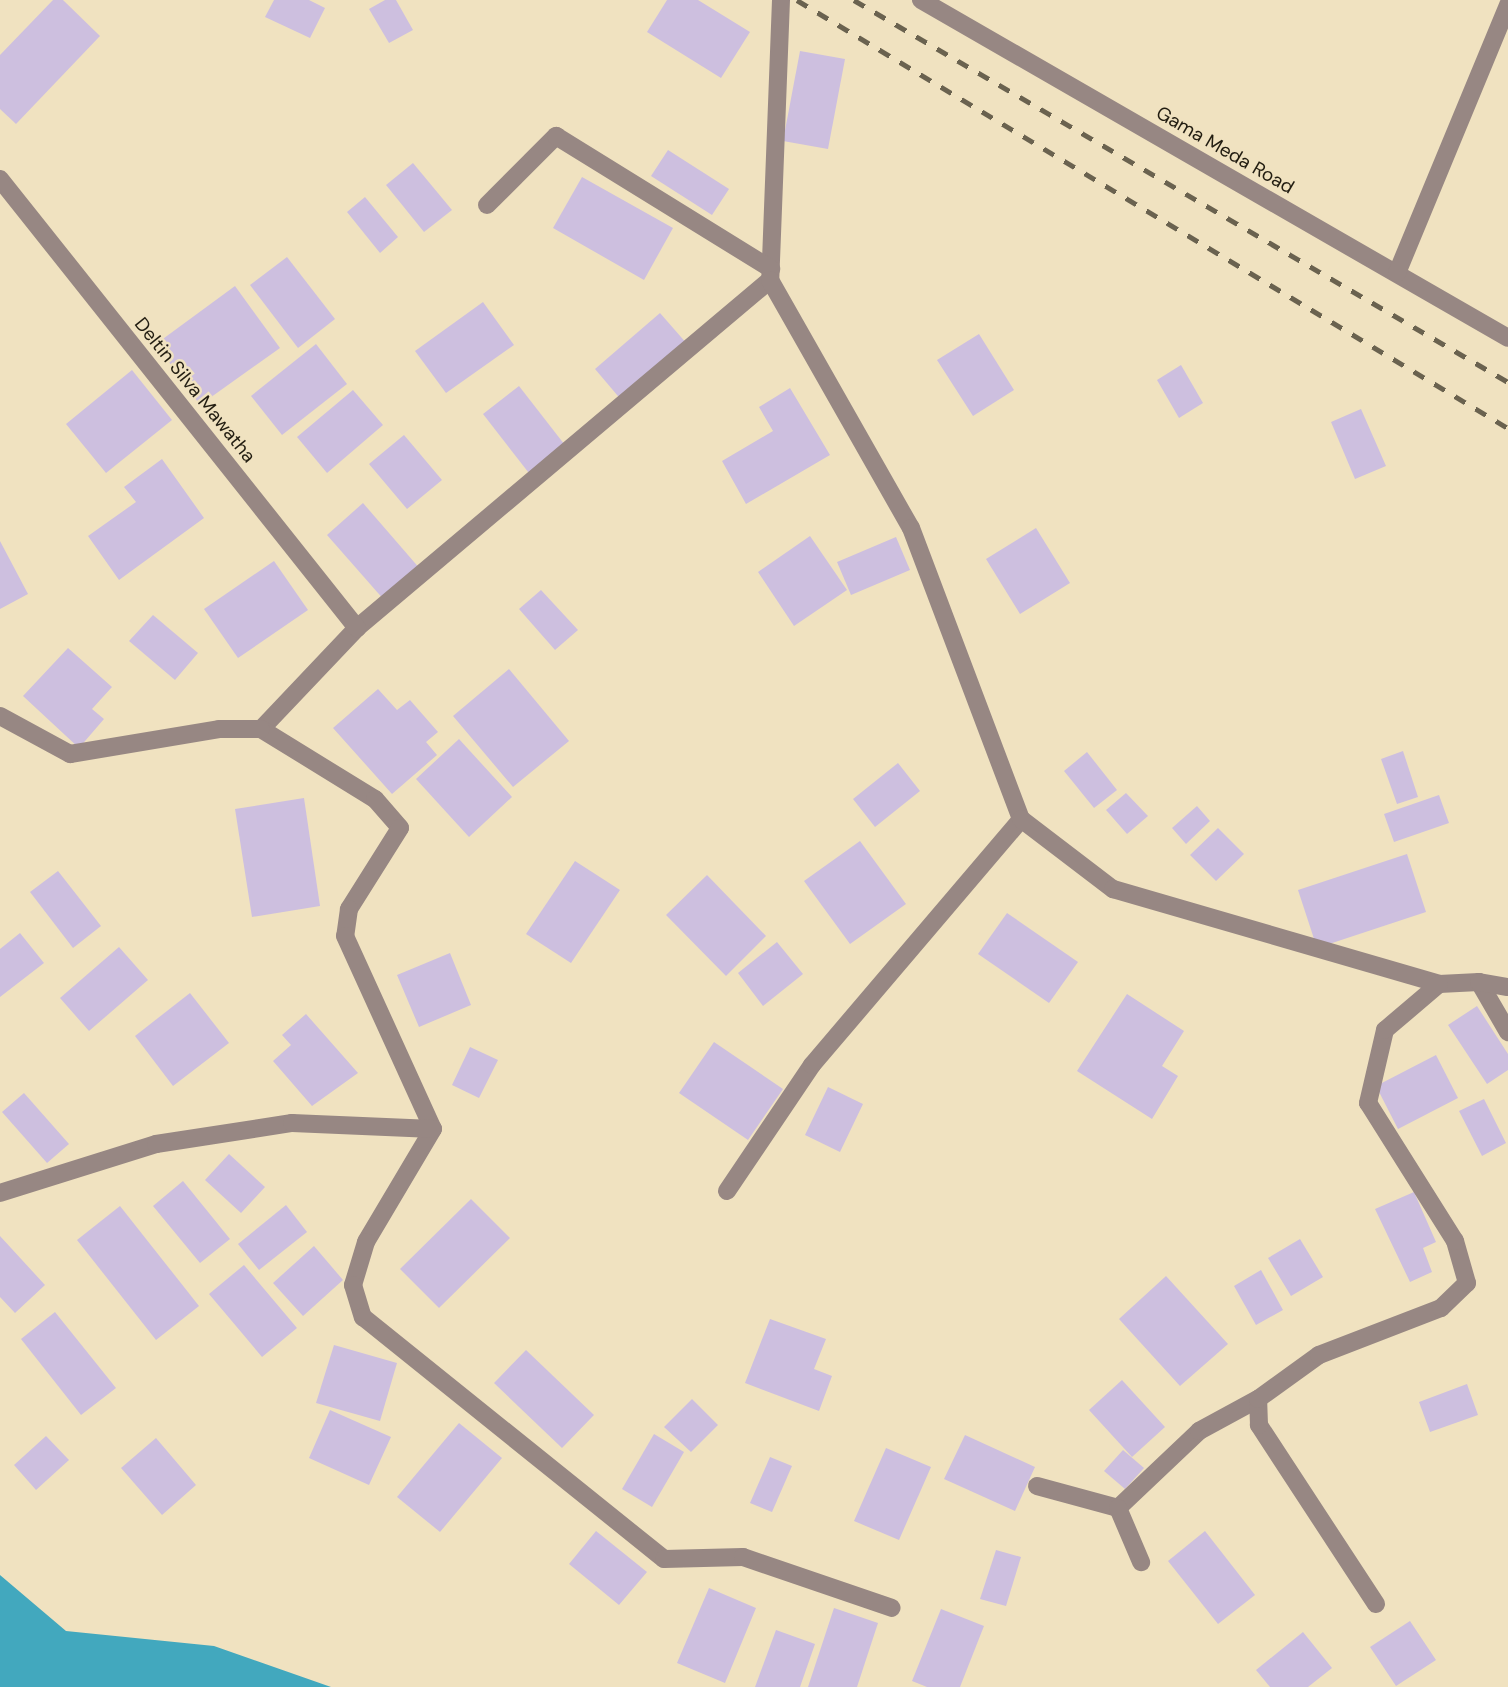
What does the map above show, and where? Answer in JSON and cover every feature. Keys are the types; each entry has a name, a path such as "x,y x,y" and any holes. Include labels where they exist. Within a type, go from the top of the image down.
{"street":[{"path":"261,729 357,628 771,274 781,0"},
{"name":"Gama Meda Road","path":"921,0 1508,338"},
{"path":"1397,273 1508,5"},
{"path":"487,205 556,136 771,274 911,528 1021,819 1113,889 1439,984 1479,982 1508,987"},
{"name":"Deltin Silva Mawatha","path":"0,179 357,628"},
{"path":"0,716 70,754 219,729 261,729 375,799 400,828 349,909 345,936 433,1129"},
{"path":"727,1191 812,1065 1021,819"},
{"path":"1479,982 1508,1032"},
{"path":"1118,1508 1199,1431 1258,1399 1319,1355 1441,1308 1467,1283 1455,1241 1368,1103 1385,1030 1439,984"},
{"path":"0,1194 156,1144 292,1123 433,1129"},
{"path":"433,1129 366,1242 353,1285 363,1317 664,1559 743,1557 892,1608"},
{"path":"1258,1399 1259,1425 1376,1604"},
{"path":"1037,1486 1118,1508"},
{"path":"1118,1508 1141,1562"}],"water":[{"path":"0,1575 66,1631 214,1646 331,1687 0,1687"}],"building":[{"path":"53,0 63,0 100,36 16,124 0,109 0,55"},
{"path":"274,0 309,0 325,8 310,38 265,17"},
{"path":"385,0 396,0 413,30 389,43 369,9"},
{"path":"667,0 698,0 750,32 721,78 647,32"},
{"path":"800,51 845,59 828,149 783,141"},
{"path":"668,150 729,189 712,215 651,176"},
{"path":"413,163 452,210 424,232 386,185"},
{"path":"582,177 673,228 644,280 553,228"},
{"path":"365,197 398,237 380,253 347,212"},
{"path":"287,257 335,319 298,348 250,285"},
{"path":"235,286 280,348 200,405 156,344"},
{"path":"483,302 514,345 446,393 415,351"},
{"path":"660,313 688,345 623,402 595,369"},
{"path":"979,334 1014,390 973,416 937,360"},
{"path":"316,344 347,384 282,435 251,396"},
{"path":"1181,365 1203,403 1179,418 1157,380"},
{"path":"132,370 172,420 106,473 66,424"},
{"path":"519,386 568,449 532,477 483,414"},
{"path":"790,388 830,455 746,504 722,461 773,431 759,407"},
{"path":"353,390 383,425 327,473 297,437"},
{"path":"1361,409 1386,466 1355,479 1331,422"},
{"path":"404,435 442,480 407,509 369,464"},
{"path":"162,459 204,518 119,580 88,536 136,502 124,487"},
{"path":"363,503 421,570 385,601 327,535"},
{"path":"1036,528 1070,583 1020,614 986,559"},
{"path":"810,536 847,590 794,626 758,572"},
{"path":"896,537 910,570 851,595 837,562"},
{"path":"0,541 28,594 0,609"},
{"path":"274,561 308,610 238,658 204,609"},
{"path":"541,590 578,630 555,650 519,609"},
{"path":"153,615 198,653 175,680 129,641"},
{"path":"68,648 112,687 92,709 104,719 79,748 23,696"},
{"path":"509,669 569,741 513,787 453,716"},
{"path":"378,689 397,710 410,700 438,732 426,742 437,755 392,794 333,728"},
{"path":"459,739 512,797 469,837 416,779"},
{"path":"1403,751 1418,797 1397,804 1381,759"},
{"path":"1087,752 1117,790 1094,808 1064,771"},
{"path":"898,763 920,791 875,827 853,799"},
{"path":"1126,793 1148,816 1127,834 1106,810"},
{"path":"1439,795 1449,823 1394,842 1384,814"},
{"path":"304,798 320,906 252,917 235,809"},
{"path":"1197,806 1210,821 1186,844 1172,828"},
{"path":"1218,828 1244,854 1216,881 1190,855"},
{"path":"860,841 906,904 850,944 804,881"},
{"path":"1407,854 1426,912 1317,948 1298,890"},
{"path":"575,861 620,890 571,963 526,934"},
{"path":"58,871 101,926 73,948 30,892"},
{"path":"707,875 766,936 726,976 666,915"},
{"path":"1007,913 1078,962 1049,1003 978,954"},
{"path":"20,933 44,963 0,997 0,949"},
{"path":"777,942 803,974 763,1006 738,973"},
{"path":"119,947 148,980 89,1031 60,998"},
{"path":"450,953 471,1005 419,1027 397,975"},
{"path":"190,993 229,1043 173,1086 135,1036"},
{"path":"1127,994 1184,1031 1162,1066 1178,1076 1152,1119 1077,1071"},
{"path":"1477,1006 1508,1054 1508,1070 1487,1084 1448,1025"},
{"path":"306,1014 358,1073 312,1106 273,1061 291,1045 282,1035"},
{"path":"714,1042 783,1089 748,1140 679,1093"},
{"path":"470,1047 498,1060 479,1098 452,1085"},
{"path":"1436,1055 1458,1098 1398,1129 1376,1086"},
{"path":"828,1087 863,1104 840,1152 805,1135"},
{"path":"24,1093 69,1144 47,1163 2,1112"},
{"path":"1484,1099 1506,1143 1482,1156 1459,1111"},
{"path":"229,1154 265,1187 241,1213 205,1180"},
{"path":"183,1181 230,1239 200,1263 153,1206"},
{"path":"1414,1192 1436,1242 1423,1248 1432,1272 1410,1282 1375,1209"},
{"path":"471,1199 510,1238 439,1308 400,1269"},
{"path":"286,1205 307,1232 259,1270 238,1244"},
{"path":"120,1206 199,1306 156,1340 77,1240"},
{"path":"0,1236 45,1285 15,1313 0,1297"},
{"path":"1300,1239 1323,1277 1291,1296 1268,1258"},
{"path":"314,1246 343,1280 303,1316 273,1283"},
{"path":"244,1265 297,1328 262,1357 209,1294"},
{"path":"1261,1270 1283,1310 1256,1325 1234,1286"},
{"path":"1166,1276 1228,1344 1180,1386 1119,1319"},
{"path":"55,1312 116,1388 81,1415 21,1339"},
{"path":"770,1319 826,1339 814,1369 832,1376 819,1411 745,1383"},
{"path":"334,1345 397,1363 380,1421 316,1403"},
{"path":"526,1350 594,1415 562,1448 494,1383"},
{"path":"1122,1380 1165,1427 1132,1457 1089,1410"},
{"path":"1467,1384 1478,1415 1430,1432 1419,1402"},
{"path":"692,1399 718,1425 691,1452 664,1427"},
{"path":"330,1410 391,1437 369,1485 309,1458"},
{"path":"459,1423 502,1458 440,1532 397,1497"},
{"path":"654,1434 684,1452 652,1507 622,1489"},
{"path":"965,1435 1035,1467 1015,1511 944,1479"},
{"path":"46,1436 69,1460 36,1490 14,1465"},
{"path":"156,1438 196,1485 162,1515 121,1468"},
{"path":"886,1448 931,1467 899,1540 854,1521"},
{"path":"1123,1450 1144,1468 1125,1489 1104,1471"},
{"path":"770,1457 792,1466 772,1512 750,1503"},
{"path":"596,1531 647,1572 619,1605 569,1564"},
{"path":"1205,1531 1255,1595 1218,1624 1168,1561"},
{"path":"996,1550 1021,1557 1006,1606 980,1599"},
{"path":"709,1588 756,1608 725,1683 677,1663"},
{"path":"834,1608 878,1623 857,1687 808,1687"},
{"path":"941,1609 984,1626 960,1687 927,1687 912,1681"},
{"path":"1410,1621 1436,1660 1396,1686 1370,1647"},
{"path":"776,1630 815,1644 800,1687 755,1687"},
{"path":"1303,1632 1332,1668 1308,1687 1270,1687 1256,1670"}],"railway":[{"path":"797,0 1508,428"},
{"path":"854,0 1508,382"}]}
